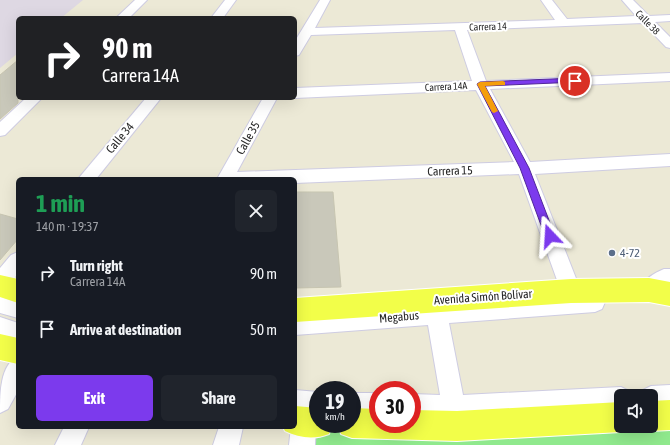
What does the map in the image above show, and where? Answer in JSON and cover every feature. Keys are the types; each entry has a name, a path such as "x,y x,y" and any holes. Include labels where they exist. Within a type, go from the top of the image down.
{"main road":[{"path":"0,286 16,290"},
{"name":"Avenida Simón Bolívar","path":"297,310 571,291 659,292"},
{"path":"0,347 16,351"},
{"path":"658,416 670,415"},
{"path":"361,423 457,426 614,417"}],"street":[{"path":"124,16 142,0"},
{"path":"219,16 231,0"},
{"path":"297,48 325,0"},
{"path":"546,0 564,23"},
{"name":"Calle 38","path":"627,0 670,44"},
{"name":"Carrera 14","path":"306,32 670,18"},
{"path":"460,27 480,84 525,168 571,291"},
{"name":"Carrera 14A","path":"297,93 670,77"},
{"path":"0,131 33,100"},
{"name":"Calle 34","path":"88,177 152,100"},
{"name":"Calle 35","path":"226,177 269,100"},
{"name":"Carrera 15","path":"284,177 525,168 670,160"},
{"path":"0,282 16,262"},
{"path":"659,292 664,278 670,278"},
{"name":"Megabus","path":"297,325 575,303 656,302 670,304"},
{"path":"0,303 16,307"},
{"path":"437,314 454,407"},
{"path":"0,328 16,333"},
{"path":"0,400 16,371"},
{"path":"658,398 670,397"},
{"path":"421,406 454,407 614,399"},
{"path":"68,445 76,429"},
{"path":"226,445 230,429"}],"shaded area":[{"path":"0,0 83,0 63,16 16,16 16,55 0,68"}],"green space":[{"path":"670,415 670,445 302,445 311,433 361,433 361,424 369,424 369,433 421,433 421,425 614,426 614,433 658,433 658,422"}],"building":[{"path":"16,62 16,100 18,100 18,103 0,119 0,75"},
{"path":"297,192 333,192 341,287 297,288"},
{"path":"0,214 16,218 16,241 0,260"}],"slow traffic":[{"path":"494,111 480,84 503,83"}],"place":[{"name":"4-72","path":"612,253"}],"route":[{"path":"550,236 525,168 480,84 575,81"}]}
